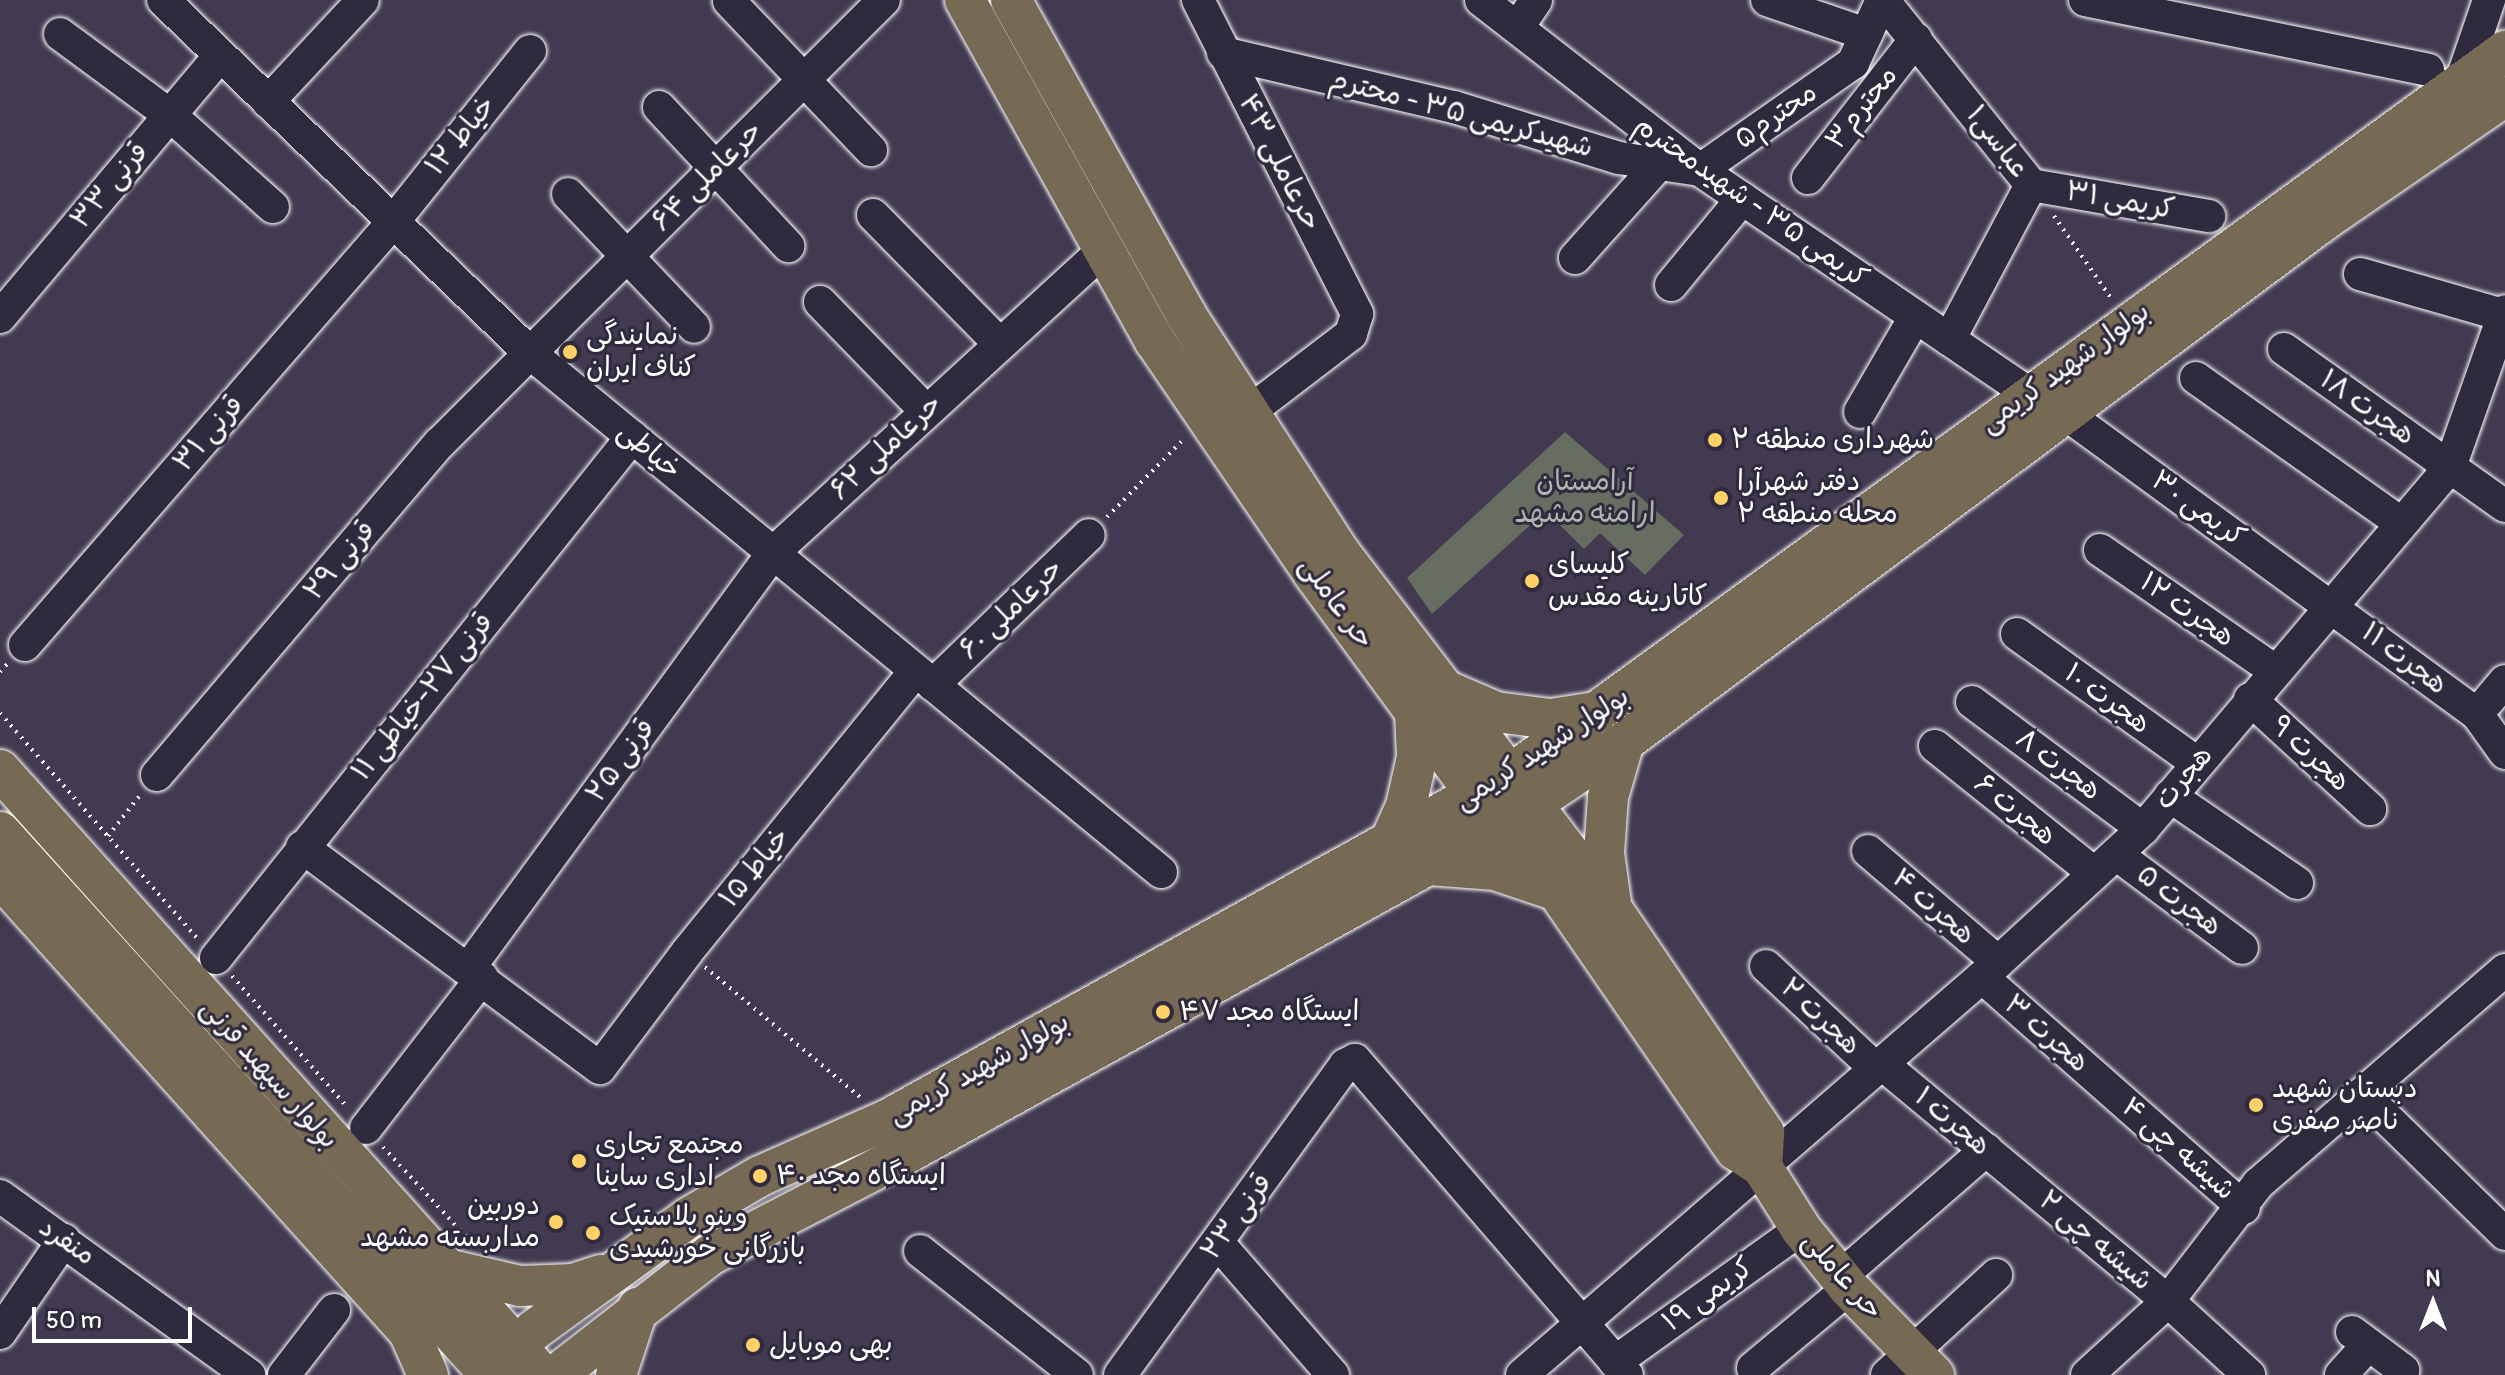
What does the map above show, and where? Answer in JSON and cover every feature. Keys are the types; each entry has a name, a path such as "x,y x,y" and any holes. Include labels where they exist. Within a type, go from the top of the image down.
{"main road":[{"name":"حر عاملی","path":"965,0 1104,250 1206,416 1505,800 1612,909 1764,1133 1762,1167"},
{"name":"حر عاملی","path":"1011,0 1186,315 1340,553 1430,702"},
{"name":"بولوار شهید کریمی","path":"556,1375 638,1308 710,1255 909,1152 1429,865 1505,800 2066,414 2316,206 2444,76 2505,51"},
{"name":"بولوار شهید کریمی","path":"1614,726 2029,394 2128,321 2316,206 2505,96"},
{"path":"1390,842 1406,806 1430,702 1614,726 1604,853 1612,909"},
{"name":"بولوار سپهبد قرنی","path":"0,770 447,1269 506,1369"},
{"name":"حر عاملی","path":"1505,800 1557,891 1736,1150 1762,1167 1801,1229 1911,1368"},
{"name":"بولوار شهید کریمی","path":"506,1369 609,1273 760,1176 887,1120 1390,842 1505,800"},
{"name":"بولوار سپهبد قرنی","path":"0,832 159,1030 506,1369"},
{"path":"1429,865 1495,870 1557,891"},
{"path":"0,877 159,1030 261,1194 409,1332 428,1375"},
{"path":"447,1269 520,1286 573,1284 609,1273"},
{"path":"616,1375 638,1308"}],"street":[{"name":"خیاطی","path":"163,0 530,353 1161,872"},
{"path":"268,102 363,0"},
{"name":"حرعاملی ۶۴","path":"530,353 884,0"},
{"name":"حرعاملی ۴۳","path":"1198,0 1357,314 1351,334 1249,412"},
{"name":"کریمی ۳۵ - شهیدمحترم","path":"1481,0 1700,170 2029,394"},
{"path":"1518,27 1536,0"},
{"path":"1767,0 1859,48 1883,0"},
{"name":"عباسی۱","path":"1883,0 2031,185 1949,340"},
{"path":"2085,0 2444,76 2489,0"},
{"path":"729,1 871,150"},
{"path":"60,34 170,115 273,207"},
{"name":"محترم۳","path":"1808,178 1916,39"},
{"name":"محترم۵","path":"1700,170 1859,48"},
{"name":"خیاط ۱۲","path":"393,222 530,51"},
{"name":"شهیدکریمی ۳۵ - محترم","path":"1223,53 1454,107 1619,158 1700,170"},
{"name":"قرنی ۳۳","path":"0,317 220,56"},
{"path":"659,107 788,246"},
{"path":"1575,258 1659,164"},
{"name":"کریمی ۳۱","path":"2031,185 2209,216"},
{"path":"568,194 694,327"},
{"path":"1671,285 1742,199"},
{"path":"873,215 999,343"},
{"name":"قرنی ۳۱","path":"25,645 393,222"},
{"name":"حرعاملی ۶۲","path":"773,553 1104,250"},
{"path":"2360,274 2504,313"},
{"path":"820,302 926,411"},
{"name":"هجرت","path":"1522,1375 1990,970 2143,829 2274,670 2450,467 2492,383 2504,313"},
{"path":"1860,412 1915,317"},
{"name":"هجرت ۱۸","path":"2284,349 2505,506"},
{"name":"قرنی ۲۹","path":"157,775 440,443 530,353"},
{"path":"2196,378 2401,523"},
{"name":"کریمی ۳۰","path":"2066,414 2330,604"},
{"name":"قرنی ۲۷-خیاطی ۱۱","path":"216,958 632,437"},
{"name":"حرعاملی ۶۰","path":"924,678 1089,535"},
{"name":"هجرت ۱۲","path":"2100,550 2274,670"},
{"name":"قرنی ۲۵","path":"366,1128 773,553"},
{"name":"هجرت ۱۱","path":"2330,604 2477,714 2505,753"},
{"name":"هجرت ۱۰","path":"2017,634 2197,763"},
{"name":"خیاط ۱۵","path":"475,973 600,1068 687,952 924,678"},
{"path":"2477,714 2505,681"},
{"name":"هجرت ۹","path":"2250,699 2370,809"},
{"name":"هجرت ۸","path":"1972,702 2143,829"},
{"name":"هجرت ۶","path":"1935,746 2105,863"},
{"path":"2170,796 2297,883"},
{"path":"0,798 506,1369"},
{"path":"302,847 475,973"},
{"name":"هجرت ۴","path":"1868,851 1990,970"},
{"name":"هجرت ۵","path":"2105,863 2242,948"},
{"name":"هجرت ۲","path":"1766,966 1878,1066"},
{"name":"هجرت ۳","path":"1990,970 2111,1091"},
{"path":"2087,1375 2168,1301 2244,1208 2258,1184 2505,970"},
{"name":"قرنی ۲۳","path":"1120,1375 1219,1244 1345,1065 1355,1060 1582,1322"},
{"name":"هجرت ۱","path":"1878,1066 2023,1181"},
{"name":"شیشه چی ۴","path":"2111,1091 2244,1208"},
{"path":"2362,1094 2505,1234"},
{"path":"1753,1368 1986,1150"},
{"name":"شیشه چی ۲","path":"2023,1181 2168,1301 2249,1375"},
{"name":"منفرد","path":"0,1196 249,1375"},
{"name":"کریمی ۱۹","path":"1621,1368 1801,1229"},
{"path":"0,1333 64,1240"},
{"path":"1219,1244 1333,1375"},
{"path":"920,1251 1077,1375"},
{"path":"1911,1368 1996,1275"},
{"path":"284,1375 334,1310"},
{"path":"1582,1322 1621,1368"},
{"path":"2341,1375 2360,1338 2403,1370"}],"path":[{"path":"2031,185 2128,321"},
{"path":"1089,535 1206,416"},
{"path":"0,713 470,1243 483,1246"},
{"path":"108,836 157,775"},
{"path":"687,952 887,1120"}],"green space":[{"name":"آرامستان ارامنه مشهد","path":"1565,432 1684,535 1645,575 1600,533 1584,549 1546,511 1432,614 1407,578"}],"place":[{"name":"نمایندگی کناف ایران","path":"570,352"},
{"name":"شهرداری منطقه ۲","path":"1715,440"},
{"name":"دفتر شهرآرا محله منطقه ۲","path":"1721,498"},
{"name":"کلیسای کاتارینه مقدس","path":"1532,581"},
{"name":"ایستگاه مجد ۴۷","path":"1163,1012"},
{"name":"دبستان شهید ناصر صفری","path":"2256,1105"},
{"name":"مجتمع تجاری اداری ساینا","path":"579,1161"},
{"name":"ایستگاه مجد ۴۰","path":"760,1176"},
{"name":"دوربین مداربسته مشهد","path":"556,1222"},
{"name":"وینو پلاستیک بازرگانی خورشیدی","path":"593,1233"},
{"name":"بهی موبایل","path":"753,1345"}]}
